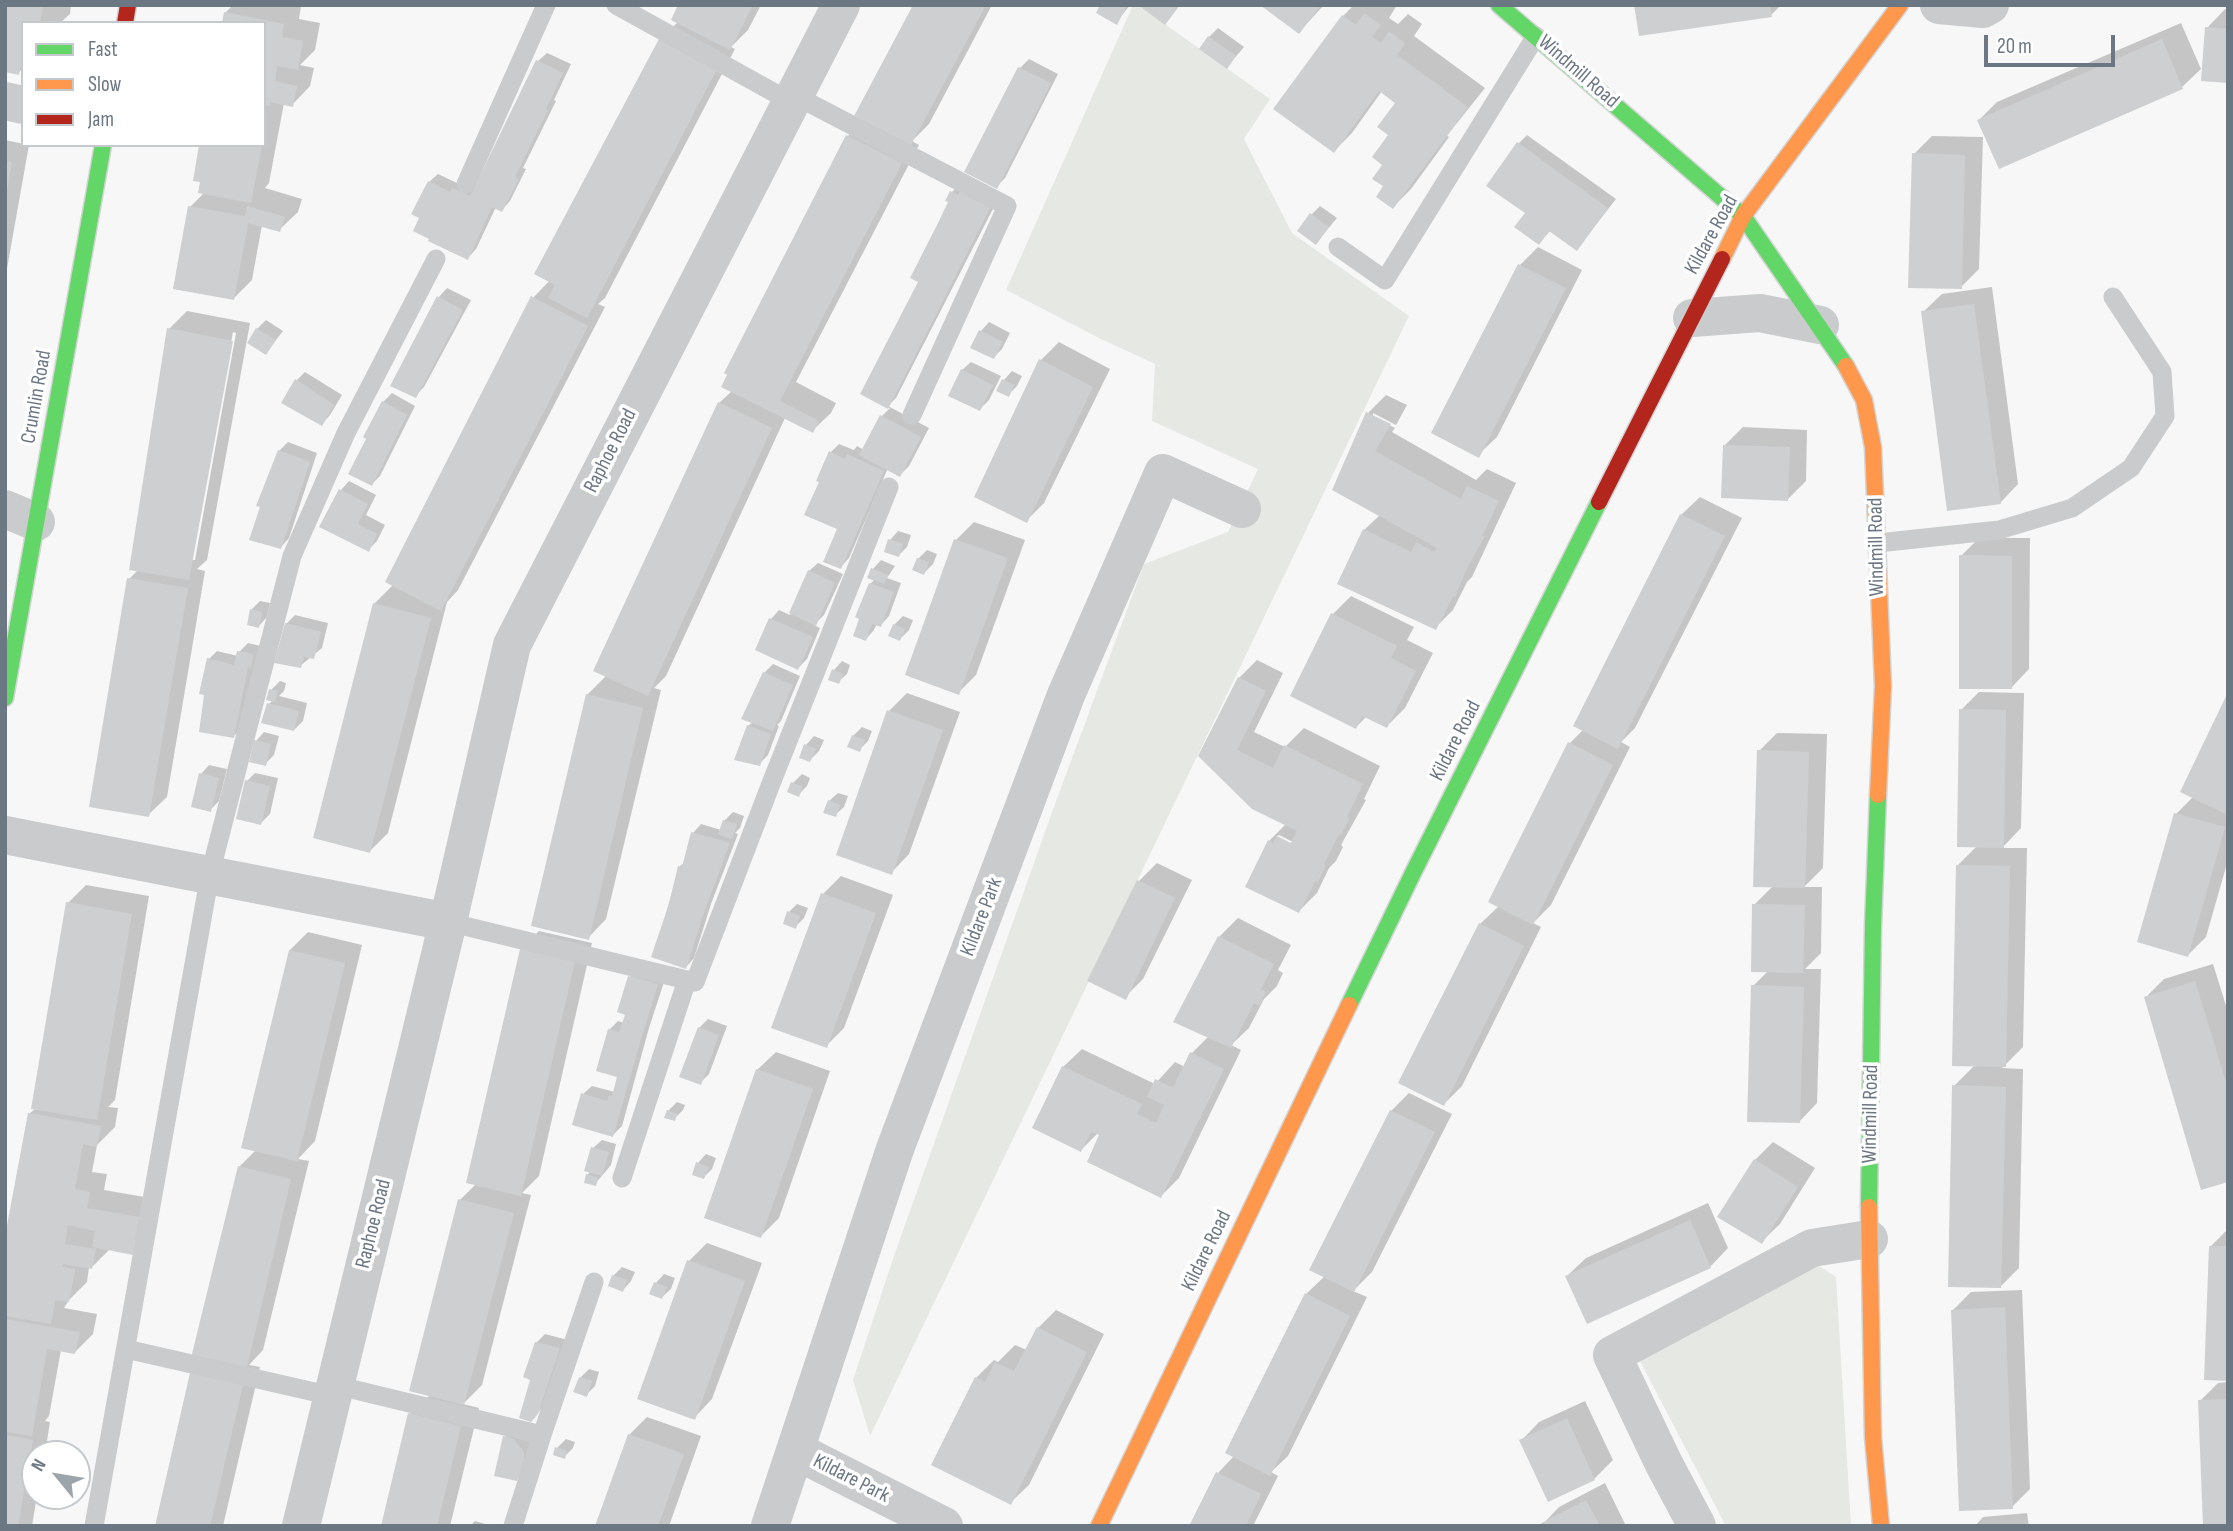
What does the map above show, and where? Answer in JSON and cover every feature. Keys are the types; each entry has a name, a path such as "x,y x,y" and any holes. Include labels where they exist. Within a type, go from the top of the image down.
{"street":[{"name":"Raphoe Road","path":"301,1526 448,922 512,645 841,5"},
{"name":"Kildare Road","path":"1099,1526 1401,897 1743,216 1900,5"},
{"path":"1939,5 1983,9 1990,5"},
{"name":"Windmill Road","path":"1519,16 1743,216 1820,326 1854,379 1864,400 1873,447 1883,686 1873,926 1869,1239 1872,1437 1881,1526"},
{"name":"Crumlin Road","path":"5,698 20,515 103,147"},
{"path":"1692,318 1760,313 1820,326"},
{"name":"Kildare Park","path":"770,1526 895,1149 1066,695 1163,473 1242,509"},
{"path":"5,835 448,922"},
{"path":"1697,1526 1612,1355 1812,1248 1869,1239"},
{"name":"Kildare Park","path":"796,1451 944,1526"}],"lane":[{"path":"466,184 546,5"},
{"path":"616,5 792,98 1007,206 912,415"},
{"path":"1338,247 1385,280 1519,16"},
{"path":"94,1526 210,874 292,556 346,433 436,260"},
{"path":"1878,543 1999,530 2072,508 2131,468 2165,416 2162,372 2113,297"},
{"path":"448,922 695,982 889,487"},
{"path":"622,1178 687,980"},
{"path":"513,1526 594,1282"},
{"path":"126,1349 542,1435"}],"shaded area":[{"path":"1133,5 1138,5 1270,99 1244,139 1292,233 1409,316 870,1436 853,1380 895,1253 1055,804 1144,564 1228,532 1258,469 1152,421 1155,364 1006,290"},
{"path":"1819,1266 1836,1277 1851,1526 1726,1526 1638,1357"}],"building":[{"path":"5,5 43,5 40,21 21,21 19,75 5,72"},
{"path":"678,5 753,5 730,50 671,20"},
{"path":"913,5 986,5 911,145 854,116"},
{"path":"1100,5 1127,5 1117,25 1096,13"},
{"path":"1138,5 1180,5 1165,25"},
{"path":"1260,5 1321,5 1299,34"},
{"path":"1634,5 1770,5 1772,17 1639,36"},
{"path":"224,12 284,24 282,37 303,41 298,70 277,66 275,81 297,86 293,107 270,102 270,106 266,105 266,21 222,21"},
{"path":"1364,13 1381,25 1372,37 1381,43 1389,31 1405,43 1397,55 1468,107 1393,209 1376,197 1383,186 1372,179 1382,165 1372,157 1388,135 1377,127 1395,103 1379,91 1334,153 1273,109 1342,15 1356,25"},
{"path":"2205,27 2228,29 2228,83 2201,81"},
{"path":"1208,36 1236,56 1227,69 1199,49"},
{"path":"660,37 718,67 587,318 548,298 555,285 534,274"},
{"path":"2162,39 2183,89 1999,169 1977,120"},
{"path":"536,60 563,73 515,177 519,179 502,212 492,207 468,260 413,231 419,218 411,214 428,181 450,192 452,188 470,196"},
{"path":"1018,67 1051,83 997,189 964,172"},
{"path":"846,135 902,163 780,401 819,421 813,433 721,387 727,375 724,373"},
{"path":"1517,142 1608,208 1577,251 1549,231 1539,245 1514,227 1525,213 1486,186"},
{"path":"199,147 262,147 251,203 198,193 200,182 193,181"},
{"path":"1912,153 1965,155 1962,289 1908,288"},
{"path":"5,161 12,162 7,191 5,191"},
{"path":"950,191 958,195 960,192 990,208 888,409 860,394 918,282 910,278 948,202 945,201"},
{"path":"188,206 245,216 247,206 285,217 280,232 248,223 234,300 173,289"},
{"path":"1310,213 1329,227 1316,245 1297,231"},
{"path":"1518,264 1566,288 1479,458 1431,433"},
{"path":"437,296 463,310 416,398 390,386"},
{"path":"531,296 588,326 441,611 385,582"},
{"path":"1974,304 2001,504 1947,511 1921,311"},
{"path":"167,328 233,341 189,580 129,570"},
{"path":"256,328 276,340 266,355 247,343"},
{"path":"979,330 1003,342 994,359 970,348"},
{"path":"1039,359 1093,387 1027,523 974,497"},
{"path":"961,369 993,385 980,411 948,396"},
{"path":"295,379 334,405 322,426 281,403"},
{"path":"1002,379 1014,385 1009,397 996,391"},
{"path":"382,401 407,415 372,486 348,474"},
{"path":"718,402 772,428 648,696 593,671"},
{"path":"1366,412 1391,424 1375,451 1461,499 1467,486 1499,501 1482,536 1485,536 1436,630 1337,584 1363,529 1411,552 1416,542 1434,552 1437,548 1332,490"},
{"path":"880,415 921,437 900,477 859,455"},
{"path":"1723,445 1790,447 1788,501 1721,498"},
{"path":"278,450 310,462 281,549 249,540 260,507 256,506"},
{"path":"829,451 845,459 847,454 884,471 841,569 823,562 837,529 804,515"},
{"path":"339,489 368,504 358,524 377,534 369,552 319,527"},
{"path":"1680,514 1725,536 1618,749 1573,726"},
{"path":"888,539 903,544 899,557 884,552"},
{"path":"954,539 1008,558 959,695 905,675"},
{"path":"1959,555 2012,556 2012,689 1959,689"},
{"path":"917,558 929,562 924,575 912,570"},
{"path":"871,568 888,575 884,584 867,578"},
{"path":"808,570 835,583 816,626 789,613"},
{"path":"127,578 188,588 149,817 89,807"},
{"path":"869,583 894,592 881,627 872,624 866,641 853,636 859,619 855,617"},
{"path":"373,603 431,618 370,853 313,838"},
{"path":"250,609 262,612 259,628 247,625"},
{"path":"1331,613 1397,646 1391,658 1416,671 1387,728 1362,716 1356,729 1290,696"},
{"path":"769,618 813,637 798,670 755,650"},
{"path":"285,623 321,632 314,659 304,657 301,668 274,663"},
{"path":"893,624 905,629 900,641 888,636"},
{"path":"237,651 253,654 234,738 199,732 204,695 199,694 207,658 234,665"},
{"path":"832,669 843,674 839,684 828,680"},
{"path":"763,672 793,685 773,731 741,719"},
{"path":"1238,677 1266,691 1237,750 1273,768 1284,745 1363,784 1318,882 1316,880 1299,913 1245,887 1268,840 1273,843 1277,836 1291,843 1297,831 1252,809 1198,756"},
{"path":"269,689 278,691 275,702 266,700"},
{"path":"2228,692 2228,815 2180,792"},
{"path":"586,694 643,708 589,940 531,926"},
{"path":"267,703 299,711 294,731 261,723"},
{"path":"1959,709 2006,710 2004,848 1957,847"},
{"path":"887,710 943,730 892,875 836,855"},
{"path":"747,725 771,734 760,766 734,760"},
{"path":"852,735 865,740 860,752 847,747"},
{"path":"254,740 271,744 266,766 249,762"},
{"path":"1568,742 1613,765 1533,925 1488,902"},
{"path":"804,744 816,749 810,762 799,758"},
{"path":"1757,750 1809,752 1805,888 1753,887"},
{"path":"199,773 219,778 211,812 191,807"},
{"path":"245,780 270,786 261,825 236,819"},
{"path":"791,782 803,787 799,797 787,792"},
{"path":"828,800 840,805 836,817 823,813"},
{"path":"2174,813 2225,827 2188,957 2137,942"},
{"path":"723,820 737,824 732,839 718,834"},
{"path":"691,832 730,843 686,969 651,957"},
{"path":"1956,865 2010,866 2006,1067 1952,1066"},
{"path":"1137,880 1175,898 1126,1000 1087,981"},
{"path":"821,893 876,913 827,1048 771,1028"},
{"path":"66,902 132,914 97,1120 31,1109"},
{"path":"1752,904 1805,905 1803,973 1751,972"},
{"path":"787,911 800,916 796,929 783,924"},
{"path":"1479,923 1524,946 1444,1106 1398,1083"},
{"path":"1218,936 1274,964 1261,989 1266,992 1259,1006 1254,1003 1231,1048 1173,1022"},
{"path":"520,949 575,961 521,1196 466,1183"},
{"path":"289,950 345,963 297,1161 241,1148"},
{"path":"628,976 658,984 613,1137 572,1125 581,1093 607,1101 609,1095 612,1096 617,1077 596,1071 608,1029 619,1032 625,1015 617,1012"},
{"path":"2195,981 2228,1089 2228,1182 2201,1190 2144,997"},
{"path":"1751,985 1804,987 1800,1123 1747,1122"},
{"path":"698,1027 719,1035 701,1085 679,1077"},
{"path":"1190,1052 1224,1069 1161,1198 1087,1162 1099,1135 1091,1132 1081,1152 1032,1128 1062,1066 1142,1104 1137,1114 1156,1123 1164,1105 1147,1097 1155,1079 1173,1088"},
{"path":"756,1069 813,1089 761,1238 704,1218"},
{"path":"1952,1085 2006,1087 2001,1288 1948,1287"},
{"path":"667,1110 677,1114 675,1121 664,1118"},
{"path":"1390,1110 1435,1132 1354,1292 1309,1270"},
{"path":"28,1113 101,1126 97,1147 83,1144 75,1189 90,1192 87,1208 139,1217 133,1255 92,1247 95,1231 68,1225 65,1244 96,1249 92,1269 63,1264 62,1267 75,1269 69,1302 55,1300 51,1324 5,1316 5,1236"},
{"path":"591,1147 609,1152 602,1176 584,1171"},
{"path":"1754,1159 1798,1187 1762,1244 1717,1217"},
{"path":"696,1162 709,1167 704,1179 692,1175"},
{"path":"238,1166 291,1179 246,1371 191,1358"},
{"path":"586,1174 598,1178 596,1186 584,1183"},
{"path":"458,1199 514,1213 464,1405 409,1391"},
{"path":"1690,1220 1711,1268 1587,1324 1565,1276"},
{"path":"2209,1246 2228,1246 2228,1381 2204,1380"},
{"path":"687,1260 745,1281 695,1420 637,1399"},
{"path":"612,1275 627,1280 623,1292 608,1286"},
{"path":"654,1282 667,1287 662,1299 649,1294"},
{"path":"1305,1293 1350,1316 1270,1476 1225,1453"},
{"path":"2005,1307 2013,1509 1959,1511 1951,1310"},
{"path":"5,1319 80,1332 75,1354 47,1349 32,1436 5,1432"},
{"path":"1037,1327 1087,1352 1011,1505 931,1465 975,1377 985,1382 995,1362 1014,1371"},
{"path":"535,1342 560,1348 538,1414 531,1422 519,1418 530,1380 523,1377"},
{"path":"190,1373 243,1385 210,1526 155,1526"},
{"path":"579,1377 592,1381 587,1397 573,1392"},
{"path":"2228,1399 2228,1526 2203,1526 2198,1400"},
{"path":"408,1413 461,1426 437,1526 381,1526"},
{"path":"1567,1418 1595,1480 1548,1502 1519,1440"},
{"path":"628,1434 684,1454 658,1526 595,1526"},
{"path":"5,1435 33,1440 21,1440 21,1509 18,1526 5,1526"},
{"path":"503,1436 514,1439 524,1452 524,1461 517,1481 494,1476"},
{"path":"555,1447 567,1451 565,1459 553,1455"},
{"path":"1216,1472 1261,1494 1246,1526 1189,1526"},
{"path":"1586,1500 1600,1526 1536,1526"}],"traffic: fast":[{"path":"1499,5 1743,216 1846,366"},
{"path":"5,698 103,147"},
{"path":"1349,1005 1599,502"},
{"path":"1869,1207 1873,926 1878,795"}],"traffic: slow":[{"path":"1722,259 1743,216 1900,5"},
{"path":"1846,366 1864,400 1873,447 1883,686 1878,795"},
{"path":"1099,1526 1349,1005"},
{"path":"1869,1207 1873,1437 1881,1526"}],"traffic: jam":[{"path":"125,21 128,5"},
{"path":"1599,502 1722,259"}]}
